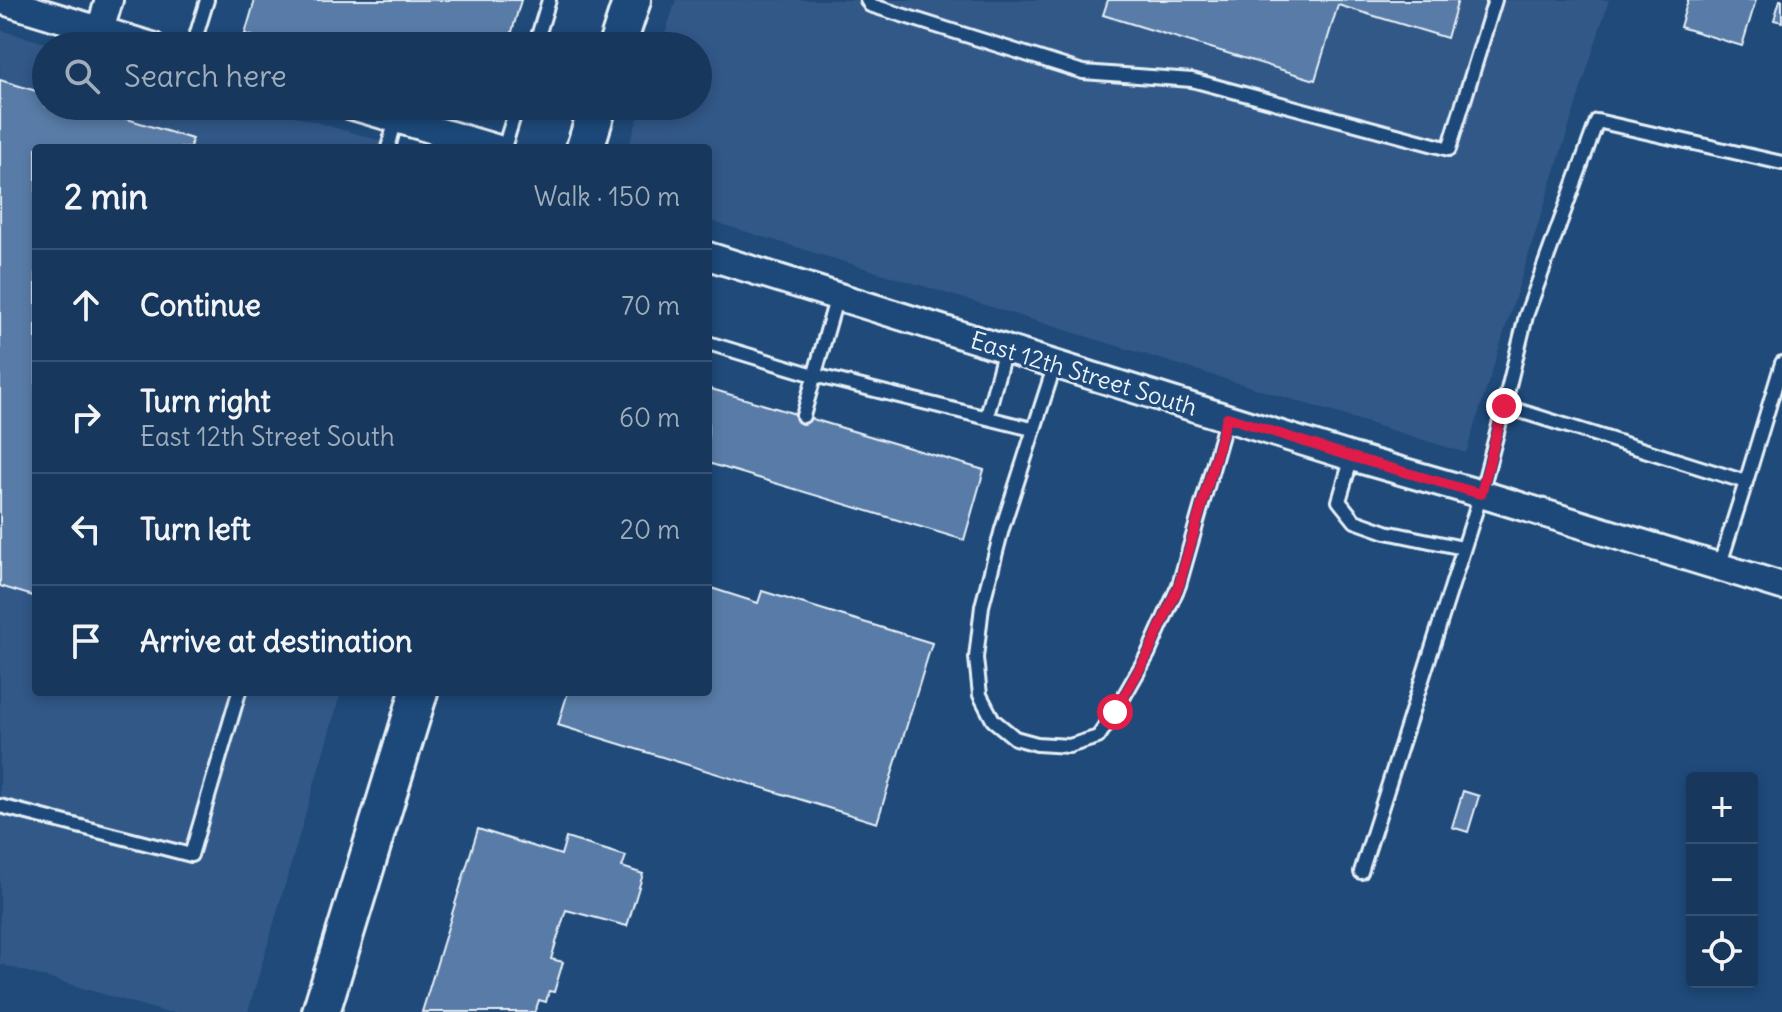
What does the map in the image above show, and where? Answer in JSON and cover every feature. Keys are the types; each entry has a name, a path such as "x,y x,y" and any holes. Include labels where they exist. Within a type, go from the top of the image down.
{"main road":[{"path":"622,32 632,0"},
{"path":"586,144 594,120"},
{"path":"321,1012 418,696"}],"street":[{"path":"0,0 106,32"},
{"path":"100,30 109,0"},
{"path":"399,120 481,144"},
{"name":"East 12th Street South","path":"712,257 1352,457 1782,586"}],"lane":[{"path":"197,32 207,0"},
{"path":"539,32 549,0"},
{"path":"867,0 870,5 1083,72 1192,80 1449,149 1495,0"},
{"path":"389,144 396,120"},
{"path":"505,144 513,120"},
{"path":"1361,872 1481,494 1526,316 1597,121 1782,163"},
{"path":"803,416 837,296"},
{"path":"712,344 814,375 1032,429"},
{"path":"987,416 1005,349"},
{"path":"1719,567 1782,363"},
{"path":"1055,364 1032,429 982,606 976,658 980,695 993,720 1015,738 1069,746 1098,737 1148,654 1179,585 1227,417"},
{"path":"1504,406 1746,482"},
{"path":"1352,457 1339,501 1355,521 1386,532 1463,548"},
{"path":"0,806 191,855 238,696"}],"shaded area":[{"path":"676,0 1609,0 1466,453 712,221 712,144 629,144 637,120 712,120 712,32 666,32"},
{"path":"0,30 32,39 32,120 309,120 391,144 32,144 32,696 340,696 248,1012 165,1012 0,964"}],"building":[{"path":"255,0 521,0 512,32 246,32"},
{"path":"1108,0 1458,0 1447,38 1338,5 1315,80 1103,15"},
{"path":"1688,0 1756,0 1742,46 1680,27"},
{"path":"1782,0 1782,22 1774,20"},
{"path":"0,80 32,90 32,120 130,120 192,139 191,144 32,144 32,596 0,586"},
{"path":"712,389 984,470 964,540 712,464"},
{"path":"712,588 758,603 762,591 932,643 877,823 558,725 567,696 712,696"},
{"path":"1463,791 1479,796 1468,832 1452,827"},
{"path":"478,829 561,855 566,838 626,856 622,867 643,874 627,926 566,910 551,959 563,962 554,992 549,991 546,1002 539,1000 535,1012 422,1012"}],"route":[{"path":"1115,712 1148,654 1179,585 1227,417 1481,494 1504,406"}]}
